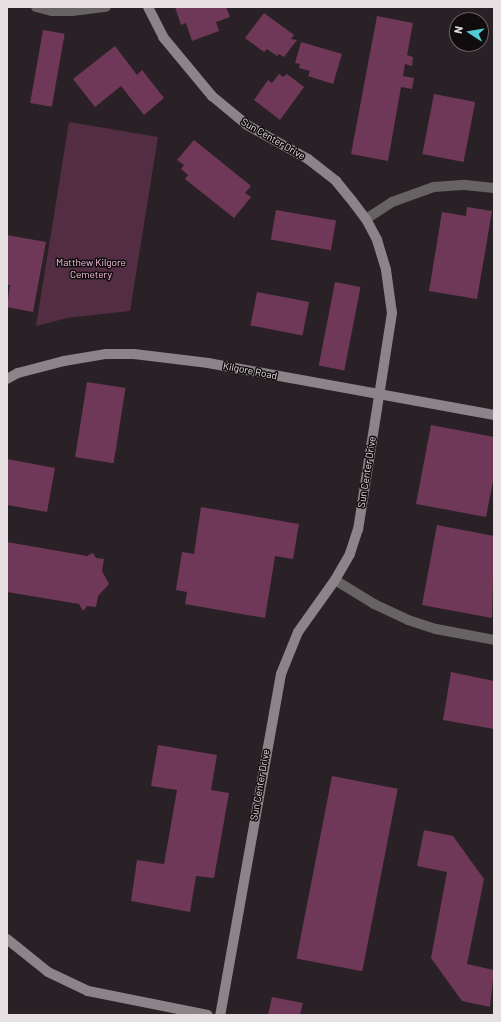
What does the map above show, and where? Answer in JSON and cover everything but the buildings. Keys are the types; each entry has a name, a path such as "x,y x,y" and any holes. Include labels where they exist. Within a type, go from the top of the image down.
{"street":[{"path":"36,7 52,11 72,11 106,7"},
{"name":"Sun Center Drive","path":"148,7 163,37 212,96 247,125 308,159 336,181 366,219 377,240 386,270 392,313 358,529 350,554 335,580 298,632 281,674 220,1015"},
{"path":"366,219 392,202 434,187 465,185 494,188"},
{"name":"Kilgore Road","path":"7,379 18,373 64,361 106,354 134,354 208,364 379,396 494,415"},
{"path":"335,580 374,604 408,620 436,629 494,640"},
{"path":"7,939 48,972 88,991 208,1015"}],"green space":[{"name":"Matthew Kilgore Cemetery","path":"69,122 158,137 130,311 67,318 36,326"}]}
